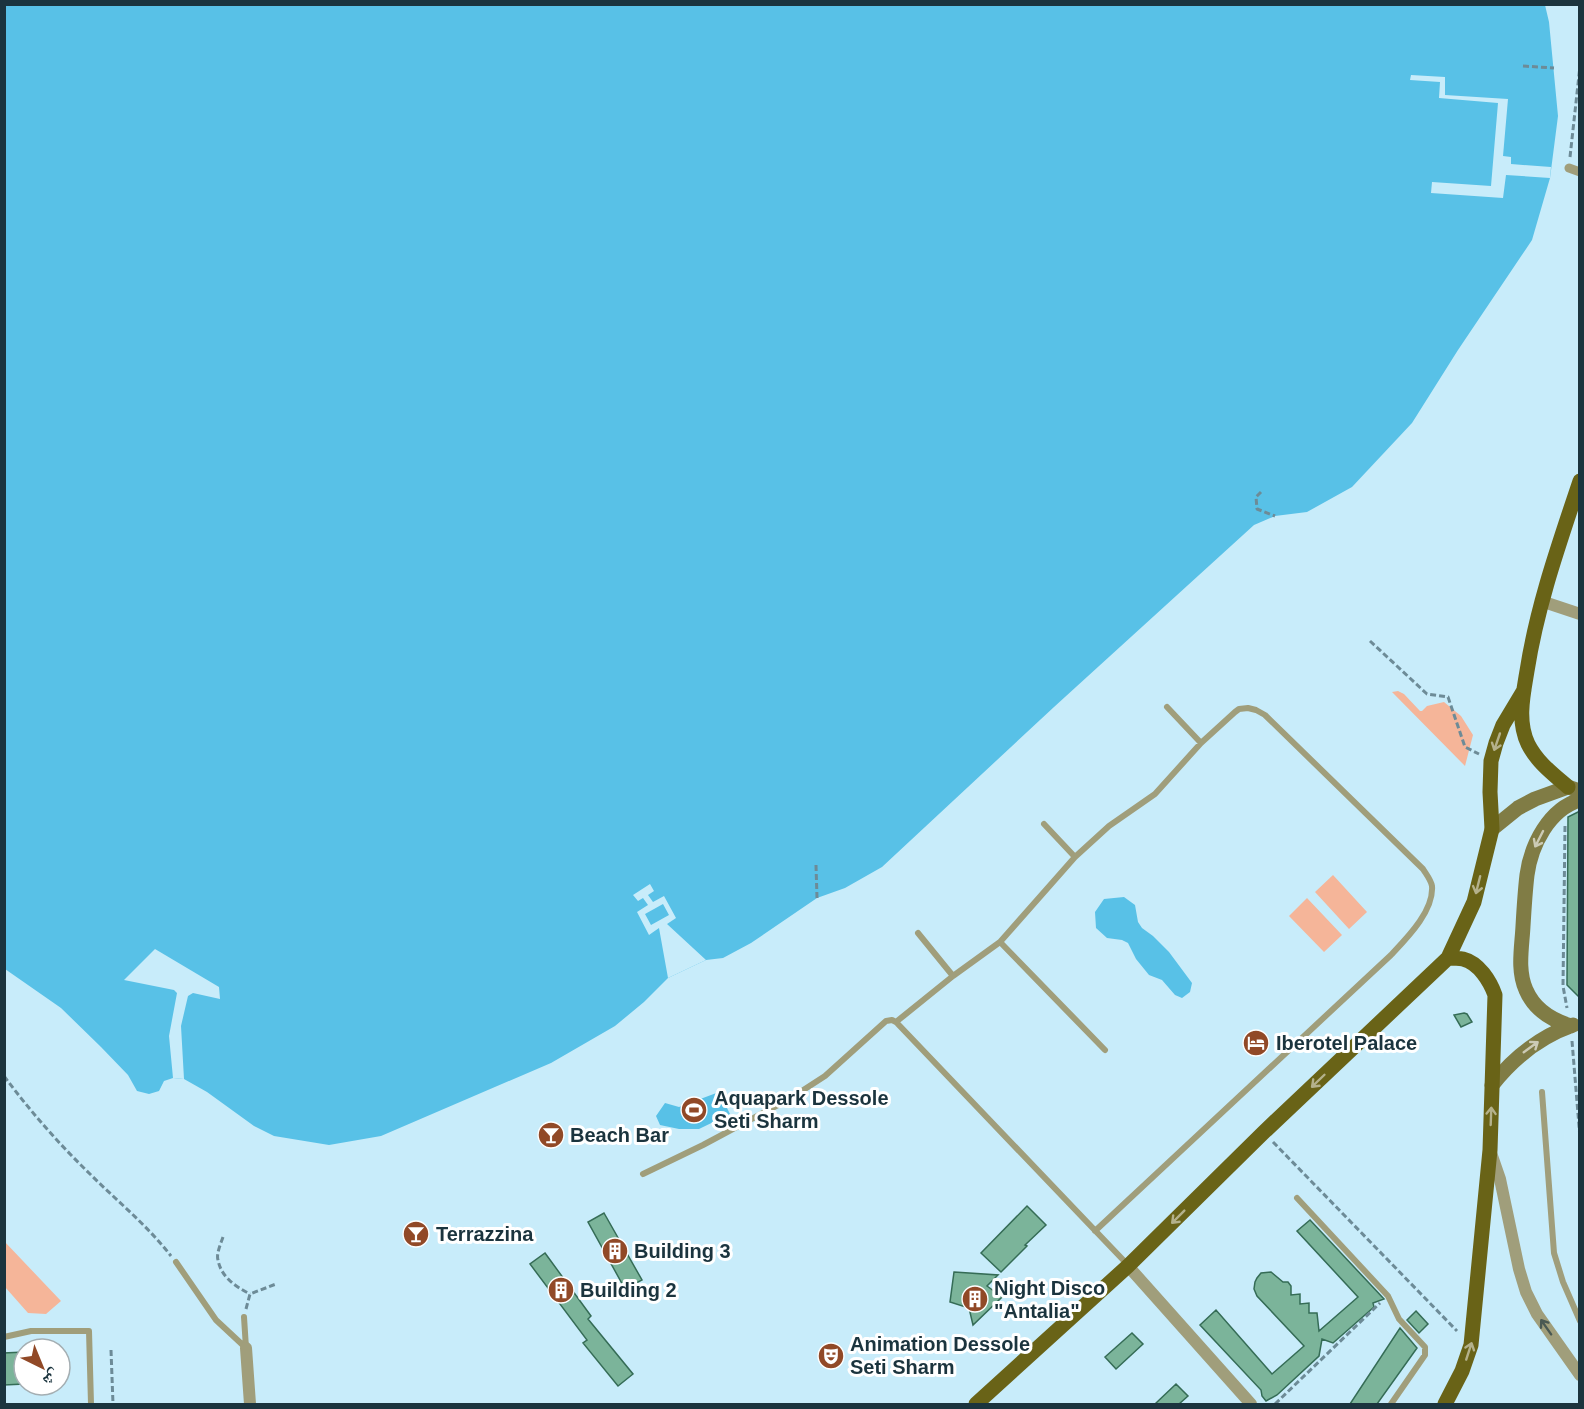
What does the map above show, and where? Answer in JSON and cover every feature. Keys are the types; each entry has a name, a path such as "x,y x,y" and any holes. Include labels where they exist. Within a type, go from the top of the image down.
{"main road":[{"path":"1574,795 1535,756 1528,743 1522,722 1531,642 1541,601 1580,481"},
{"path":"976,1404 1128,1266 1264,1132 1448,958 1474,902 1492,829 1491,761 1496,743 1503,725 1524,690"},
{"path":"1492,829 1518,808 1535,798 1574,795"},
{"path":"1574,795 1541,833 1534,849 1527,873 1520,969 1526,991 1540,1010 1560,1022 1575,1024"},
{"path":"1445,1404 1462,1371 1471,1345 1490,1150 1496,995 1487,978 1473,964 1465,959 1448,958"},
{"path":"1492,1085 1528,1048 1575,1024"}],"street":[{"path":"1569,168 1580,172"},
{"path":"1541,601 1580,614"},
{"path":"1490,1150 1500,1179 1526,1292 1537,1314 1580,1375"},
{"path":"1128,1266 1251,1404"},
{"path":"246,1348 249,1404"}],"lane":[{"path":"1167,707 1201,743"},
{"path":"896,1022 1000,942 1076,857 1109,826 1155,794 1201,743 1239,709 1248,708 1265,715 1423,869 1432,884 1431,896 1426,911 1411,933 1391,955 1095,1231"},
{"path":"1044,824 1076,857"},
{"path":"918,933 953,976"},
{"path":"1000,942 1105,1050"},
{"path":"643,1174 791,1098 825,1076 886,1021 892,1020 1128,1266"},
{"path":"1542,1092 1554,1253 1563,1282 1580,1321"},
{"path":"1297,1198 1388,1296 1399,1319 1425,1347 1425,1355 1391,1404"},
{"path":"176,1262 216,1320 246,1348"},
{"path":"244,1317 246,1348"},
{"path":"4,1337 31,1331 89,1331 91,1404"}],"path":[{"path":"1523,66 1554,68"},
{"path":"1569,168 1580,66"},
{"path":"1261,492 1256,497 1257,509 1275,516"},
{"path":"1371,641 1427,694 1448,697 1465,747 1491,761"},
{"path":"1574,795 1565,823 1563,986 1575,1024 1580,1138"},
{"path":"816,865 817,898"},
{"path":"4,1076 49,1131 153,1235 176,1262"},
{"path":"1264,1132 1471,1345"},
{"path":"223,1237 217,1259 223,1272 234,1286 250,1294 276,1284"},
{"path":"244,1317 250,1294"},
{"path":"1275,1404 1388,1296"},
{"path":"111,1350 113,1404"}],"shaded area":[{"path":"1398,691 1404,694 1420,711 1427,706 1444,702 1461,716 1473,735 1465,766 1392,692"},
{"path":"1333,875 1367,912 1349,929 1315,892"},
{"path":"1307,898 1342,935 1324,952 1289,916"},
{"path":"4,1241 61,1301 46,1314 28,1313 5,1287"}],"water":[{"path":"4,5 1545,5 1549,22 1558,116 1550,178 1532,240 1412,423 1352,487 1307,512 1275,516 1254,525 882,867 845,888 817,898 751,943 723,958 706,960 668,978 615,1026 551,1063 381,1136 329,1145 274,1136 254,1126 207,1092 184,1079 173,1078 164,1081 159,1091 149,1094 137,1091 128,1075 61,1008 5,969"},
{"path":"1124,897 1135,905 1138,922 1142,928 1169,952 1192,983 1190,992 1182,998 1175,995 1162,980 1149,975 1136,959 1128,943 1107,938 1096,928 1095,912 1104,899"},
{"name":"Aquapark Dessole Seti Sharm","path":"719,1092 730,1114 699,1129 679,1129 660,1125 656,1116 665,1103 679,1107"}],"pier":[{"path":"1411,75 1445,77 1445,95 1508,99 1503,156 1511,157 1511,164 1551,167 1550,178 1506,175 1503,198 1431,193 1432,182 1491,186 1498,103 1439,98 1440,82 1410,80"},
{"path":"650,884 654,891 648,895 653,902 664,896 676,918 667,924 706,960 668,978 659,928 649,935 637,912 648,905 643,898 638,901 633,895","holes":["663,904 669,915 651,925 645,914"]},
{"path":"155,949 219,987 220,999 193,993 188,996 181,1026 184,1079 173,1078 169,1036 177,993 174,990 124,980"}],"building":[{"path":"1580,811 1580,998 1567,985 1568,817"},
{"path":"1464,1013 1472,1022 1461,1027 1454,1015"},
{"path":"1027,1206 1046,1225 1001,1272 981,1253"},
{"name":"Building 3","path":"604,1213 642,1280 625,1289 588,1222"},
{"path":"1310,1220 1384,1299 1373,1303 1374,1307 1333,1343 1322,1339 1319,1356 1277,1395 1266,1401 1261,1390 1200,1325 1216,1310 1272,1374 1304,1346 1257,1296 1254,1289 1255,1282 1261,1273 1271,1272 1283,1282 1288,1282 1291,1286 1291,1295 1300,1294 1300,1304 1309,1303 1309,1313 1317,1313 1319,1331 1358,1297 1297,1231"},
{"path":"545,1253 591,1316 588,1319 633,1374 618,1386 583,1343 587,1340 530,1264"},
{"name":"Night Disco \"Antalia\"","path":"954,1272 998,1275 987,1286 1002,1297 973,1325 969,1308 950,1302"},
{"path":"1416,1311 1428,1324 1419,1333 1407,1320"},
{"path":"1400,1328 1417,1348 1377,1404 1350,1404"},
{"path":"1132,1333 1143,1344 1116,1369 1105,1357"},
{"path":"4,1353 12,1353 12,1385 4,1385"},
{"path":"1176,1384 1188,1396 1179,1404 1155,1404"}],"place":[{"name":"Iberotel Palace","path":"1256,1043"},
{"name":"Aquapark Dessole Seti Sharm","path":"694,1110"},
{"name":"Beach Bar","path":"551,1135"},
{"name":"Terrazzina","path":"416,1234"},
{"name":"Building 3","path":"615,1251"},
{"name":"Building 2","path":"561,1290"},
{"name":"Night Disco \"Antalia\"","path":"975,1299"},
{"name":"Animation Dessole Seti Sharm","path":"831,1356"}]}
